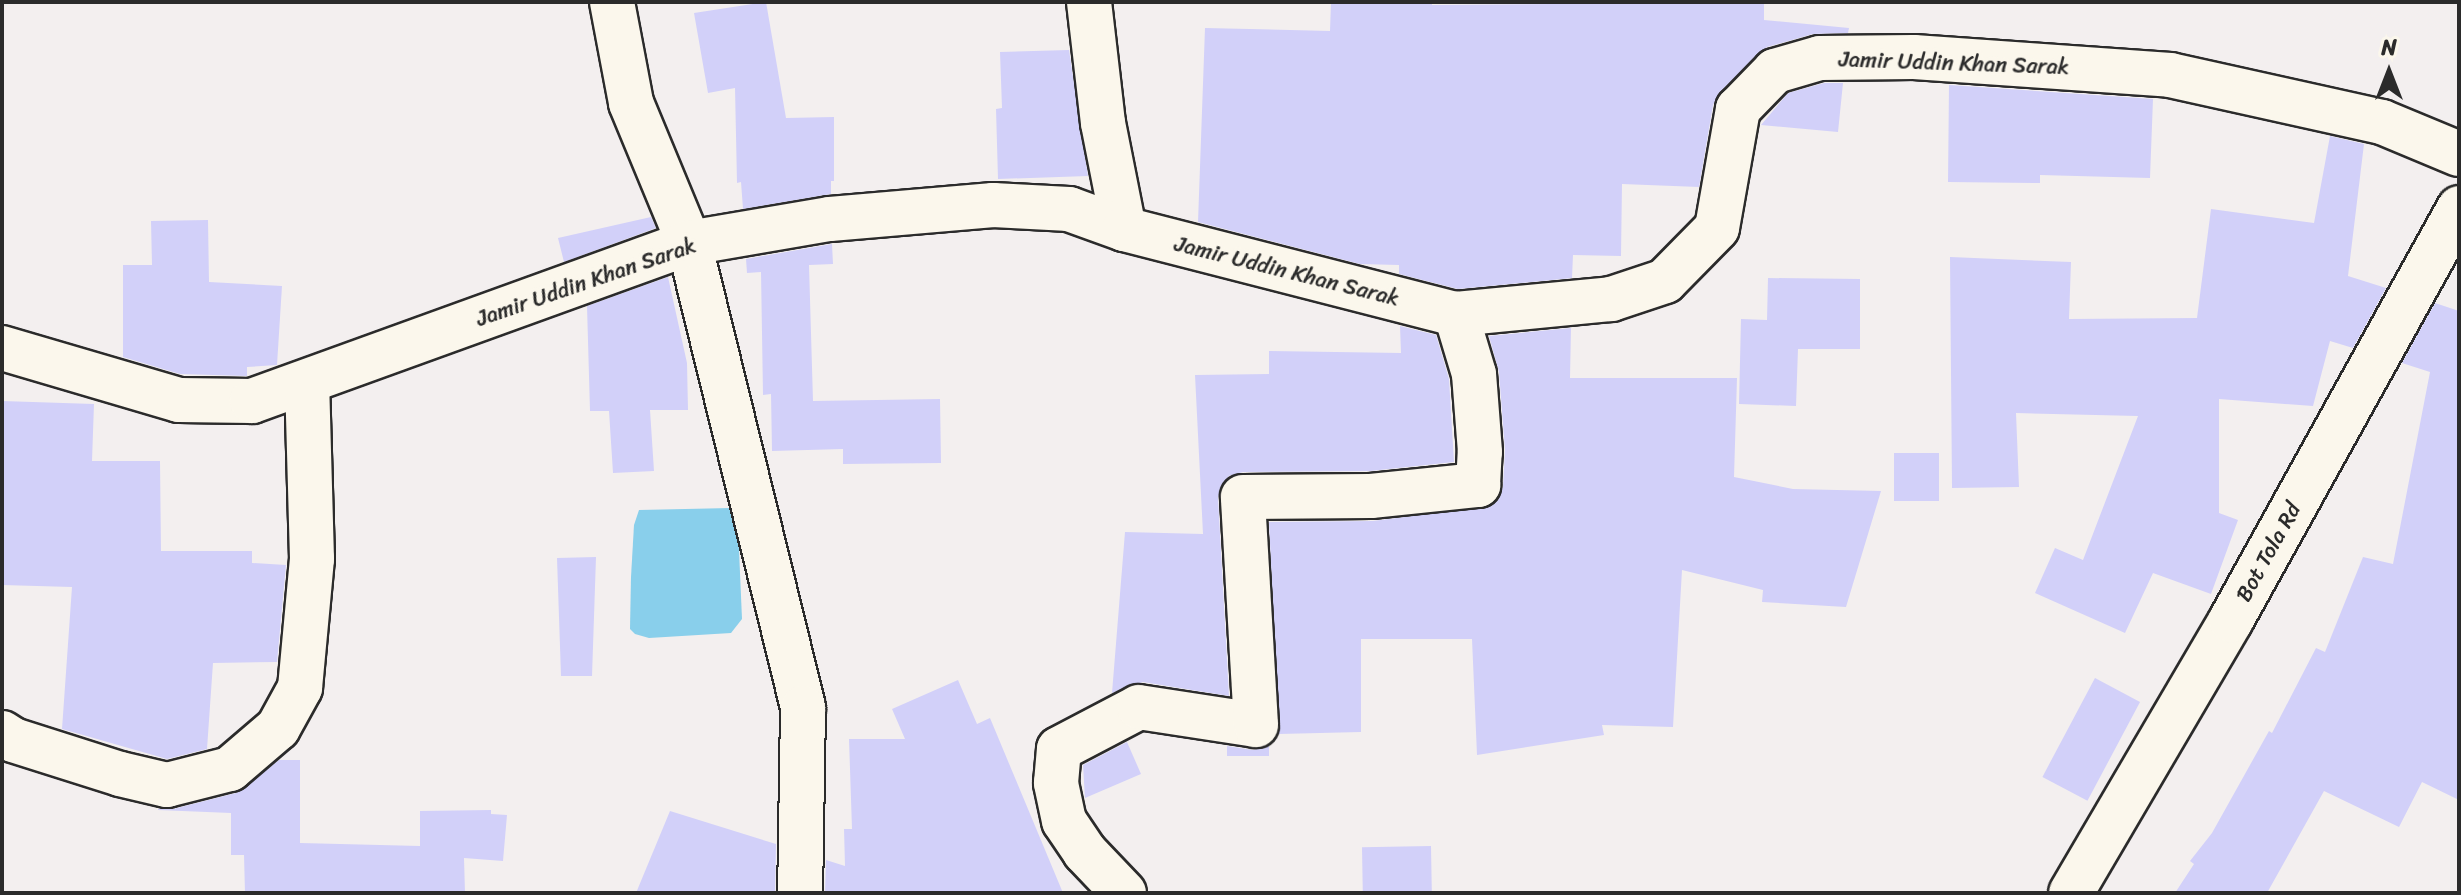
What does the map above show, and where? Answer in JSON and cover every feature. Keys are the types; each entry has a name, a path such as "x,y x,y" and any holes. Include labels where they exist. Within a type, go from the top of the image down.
{"street":[{"path":"612,2 631,103 689,243 803,708 800,893"},
{"path":"1089,2 1103,123 1124,229"},
{"name":"Jamir Uddin Khan Sarak","path":"2,348 179,400 252,401 689,243 830,219 993,205 1069,209 1124,229 1456,314 1611,299 1665,281 1717,228 1738,109 1775,71 1820,58 1914,57 2170,75 2382,122 2459,154"},
{"name":"Bot Tola Rd","path":"2071,893 2231,620 2459,208"},
{"path":"1124,893 1085,852 1064,821 1056,783 1059,749 1139,707 1256,725 1243,497 1371,496 1478,485 1480,452 1474,374 1456,314"},
{"path":"2,733 13,740 120,774 167,785 230,769 278,728 300,688 312,559 307,382"}],"water":[{"path":"731,508 738,527 742,619 731,633 649,638 635,634 630,629 631,577 634,525 639,510"}],"building":[{"path":"766,2 786,118 834,117 834,181 831,181 831,194 743,209 741,182 737,183 735,88 708,93 694,13"},
{"path":"1331,2 1432,2 1432,5 1764,2 1764,20 1849,28 1848,33 1813,34 1767,47 1720,92 1713,105 1699,187 1622,184 1621,256 1573,255 1572,278 1458,289 1399,274 1399,265 1360,264 1198,222 1205,28 1330,31"},
{"path":"1069,50 1088,176 998,179 996,109 1002,108 1000,52"},
{"path":"1824,83 1843,83 1838,132 1761,125 1788,93"},
{"path":"1949,85 2153,99 2150,178 2040,175 2040,183 1948,182"},
{"path":"2330,136 2364,144 2348,276 2386,288 2353,348 2330,341 2313,406 2219,399 2219,513 2238,520 2211,594 2153,573 2125,633 2035,593 2055,548 2083,560 2138,416 2016,413 2019,487 1952,488 1950,257 2071,262 2069,319 2197,318 2211,209 2314,223"},
{"path":"651,217 656,228 564,262 558,238"},
{"path":"208,220 209,282 282,286 277,365 247,367 247,376 180,374 123,357 123,265 152,265 151,221"},
{"path":"832,244 833,264 809,265 813,401 940,399 941,463 843,464 843,449 772,451 771,394 763,395 761,272 747,273 746,259"},
{"path":"668,277 687,363 688,410 650,410 654,471 613,473 609,411 590,411 587,306"},
{"path":"1768,278 1860,279 1860,349 1798,349 1796,406 1739,404 1741,319 1767,320"},
{"path":"2435,303 2459,311 2459,800 2422,782 2399,827 2324,791 2267,893 2175,893 2194,864 2190,861 2212,833 2269,731 2272,733 2316,648 2325,652 2363,557 2393,564 2430,372 2402,363"},
{"path":"1400,326 1436,335 1449,379 1454,462 1370,471 1243,472 1229,476 1221,486 1218,498 1229,696 1143,682 1112,693 1125,532 1203,534 1195,375 1269,374 1269,351 1401,353"},
{"path":"1571,328 1570,378 1737,378 1734,477 1793,489 1881,491 1846,607 1762,602 1763,590 1682,570 1673,727 1602,725 1604,735 1477,755 1472,639 1361,639 1361,732 1279,734 1269,522 1373,521 1491,506 1503,487 1505,450 1499,372 1489,336"},
{"path":"2,401 94,404 92,461 160,461 161,551 252,551 252,563 286,565 277,662 213,663 207,749 167,759 62,729 72,587 2,585"},
{"path":"1894,453 1939,453 1939,501 1894,501"},
{"path":"596,557 592,676 561,676 557,558"},
{"path":"2095,678 2140,702 2087,801 2042,777"},
{"path":"958,680 977,724 990,718 1063,893 825,893 826,860 845,866 844,829 852,829 849,739 905,739 892,709"},
{"path":"1127,742 1141,774 1085,798 1083,765"},
{"path":"1227,746 1253,750 1269,746 1269,756 1227,756"},
{"path":"279,760 300,760 300,843 420,846 420,811 491,810 491,814 507,815 503,861 464,858 465,893 245,893 244,855 231,855 231,813 158,809 173,809 236,793"},
{"path":"670,811 776,844 775,893 636,893"},
{"path":"1431,846 1432,893 1363,893 1362,847"}]}
